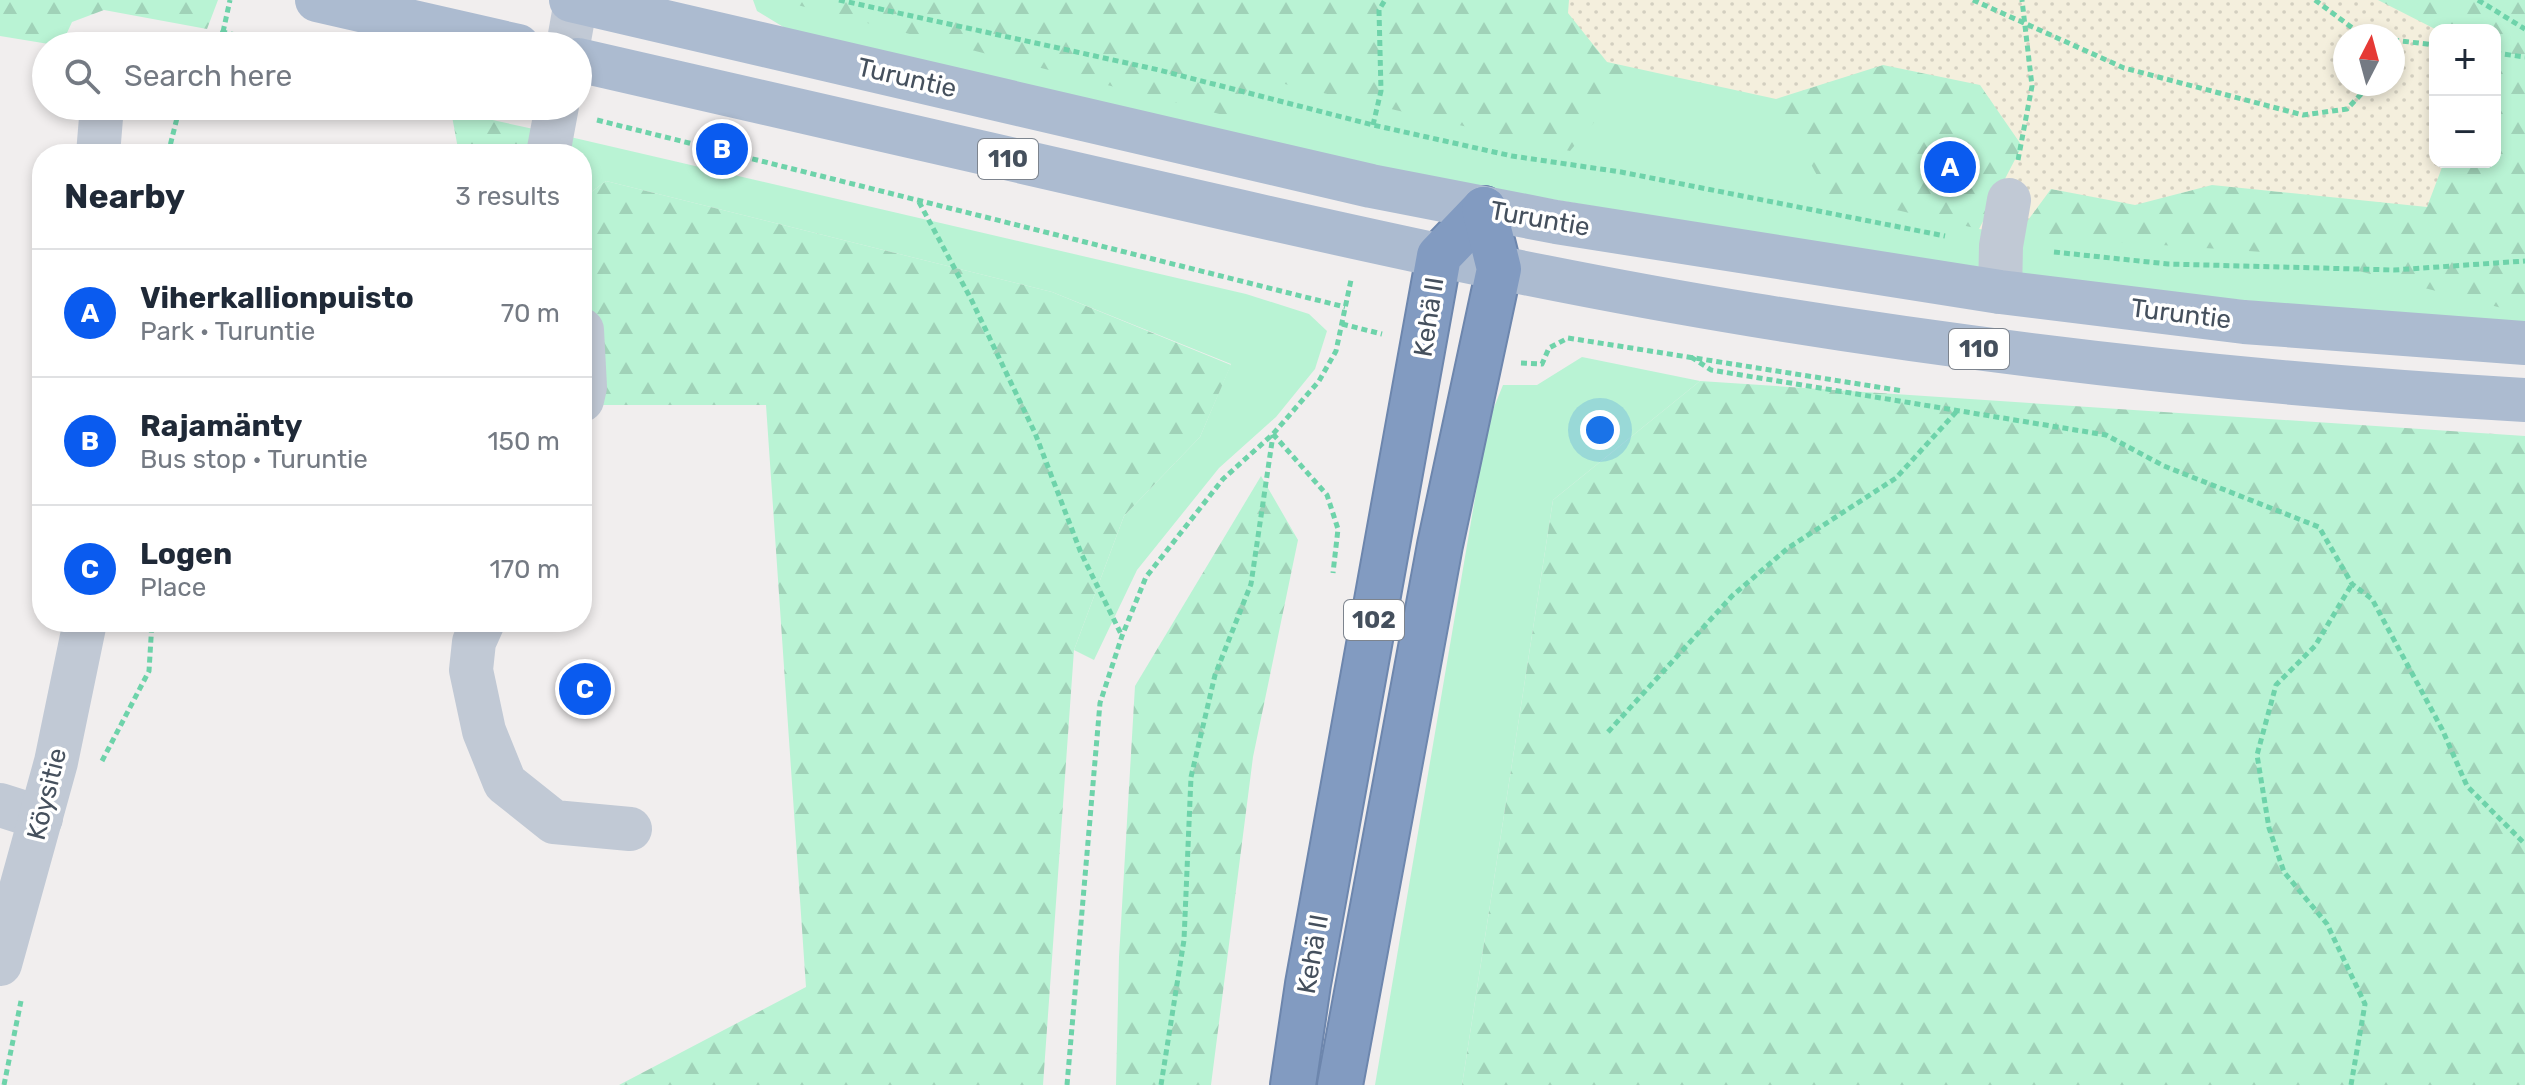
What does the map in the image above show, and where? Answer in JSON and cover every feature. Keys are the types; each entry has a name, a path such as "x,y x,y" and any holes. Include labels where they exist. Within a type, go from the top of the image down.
{"highway":[{"name":"Kehä II","path":"1293,1085 1311,968 1439,256 1484,209"},
{"name":"Kehä II","path":"1340,1085 1437,561 1499,269 1484,209"}],"main road":[{"path":"317,0 457,32"},
{"name":"Turuntie","path":"574,1 1246,158 1484,209 1823,266 2000,292 2244,322 2525,343"},
{"name":"110","path":"592,63 1439,256 1752,315 1997,352 2368,391 2525,400"}],"street":[{"path":"570,32 574,1"},
{"path":"99,144 101,120"},
{"path":"550,144 554,120"},
{"path":"2000,292 2001,246 2009,200"},
{"name":"Köysitie","path":"0,964 41,818 83,632"},
{"path":"478,632 474,642 471,670 484,731 505,783 554,822 630,829"},
{"path":"0,805 41,818"}],"path":[{"path":"223,32 230,0"},
{"path":"839,0 1159,70 1373,125 1512,156 1621,172 2001,246 2168,264 2394,270 2525,261"},
{"path":"1373,125 1381,91 1379,10 1385,0"},
{"path":"1973,0 2124,68 2303,115 2347,109 2359,96"},
{"path":"2009,200 2032,86 2022,0"},
{"path":"2315,0 2347,24"},
{"path":"2478,0 2525,29"},
{"path":"2405,41 2429,44"},
{"path":"2501,54 2525,57"},
{"path":"592,117 1345,307 1336,351 1319,381 1273,434 1223,479 1146,577 1122,636 1100,703 1067,1085"},
{"path":"170,144 176,120"},
{"path":"918,201 971,299 1035,433 1081,553 1122,636"},
{"path":"1903,391 1691,357 1711,370 2106,435 2164,466 2319,527 2352,584 2372,599 2442,729 2467,786 2525,844"},
{"path":"1608,732 1732,596 1788,548 1896,478 1958,411"},
{"path":"1273,434 1327,495 1338,529 1333,573"},
{"path":"1161,1085 1184,940 1191,777 1215,675 1251,584 1273,434"},
{"path":"2351,1085 2365,1004 2327,924 2284,872 2269,828 2257,755 2276,685 2315,646 2352,584"}],"green space":[{"path":"0,0 218,0 207,29 104,10 72,22 67,32 32,32 32,41 0,36"},
{"path":"753,0 2525,0 2525,326 2037,281 1390,172 785,28 757,11"},
{"path":"778,0 1569,0 1568,13 1606,62 1633,68 1632,77 1570,151 1255,77 1231,117"},
{"path":"2378,0 2525,0 2525,314 2293,254 2017,235 2051,189 2135,205 2212,185 2427,207 2442,168 2501,168 2501,24 2429,26"},
{"path":"1883,65 1980,85 2022,146 1979,229 1827,194 1776,99"},
{"path":"453,120 492,120 566,136 565,144 457,144"},
{"path":"566,136 1246,294 1309,314 1327,331 1315,369 1276,417 1219,468 1137,570 1094,660 1074,650 1124,516 1200,437 1231,364 1052,292 606,181 592,192 592,144 565,144"},
{"path":"606,181 1052,292 1231,365 1200,437 1124,516 1074,650 1043,1085 619,1085 806,987 766,405 592,405 592,192"},
{"path":"1582,357 1700,381 1553,500 1462,1085 1375,1085 1488,422 1503,385 1537,385"},
{"path":"1700,381 2525,436 2525,1085 1462,1085 1553,500"},
{"path":"1261,476 1298,540 1253,757 1211,1085 1116,1085 1119,957 1135,686"}],"sand":[{"path":"1569,0 2378,0 2429,26 2429,168 2442,168 2427,207 2212,185 2135,205 2051,189 2017,235 1979,229 2022,146 1980,85 1883,65 1776,99 1607,62 1568,13"}],"place":[{"name":"Rajamänty","path":"722,149"},
{"name":"Viherkallionpuisto","path":"1950,167"},
{"name":"Logen","path":"585,689"}]}
